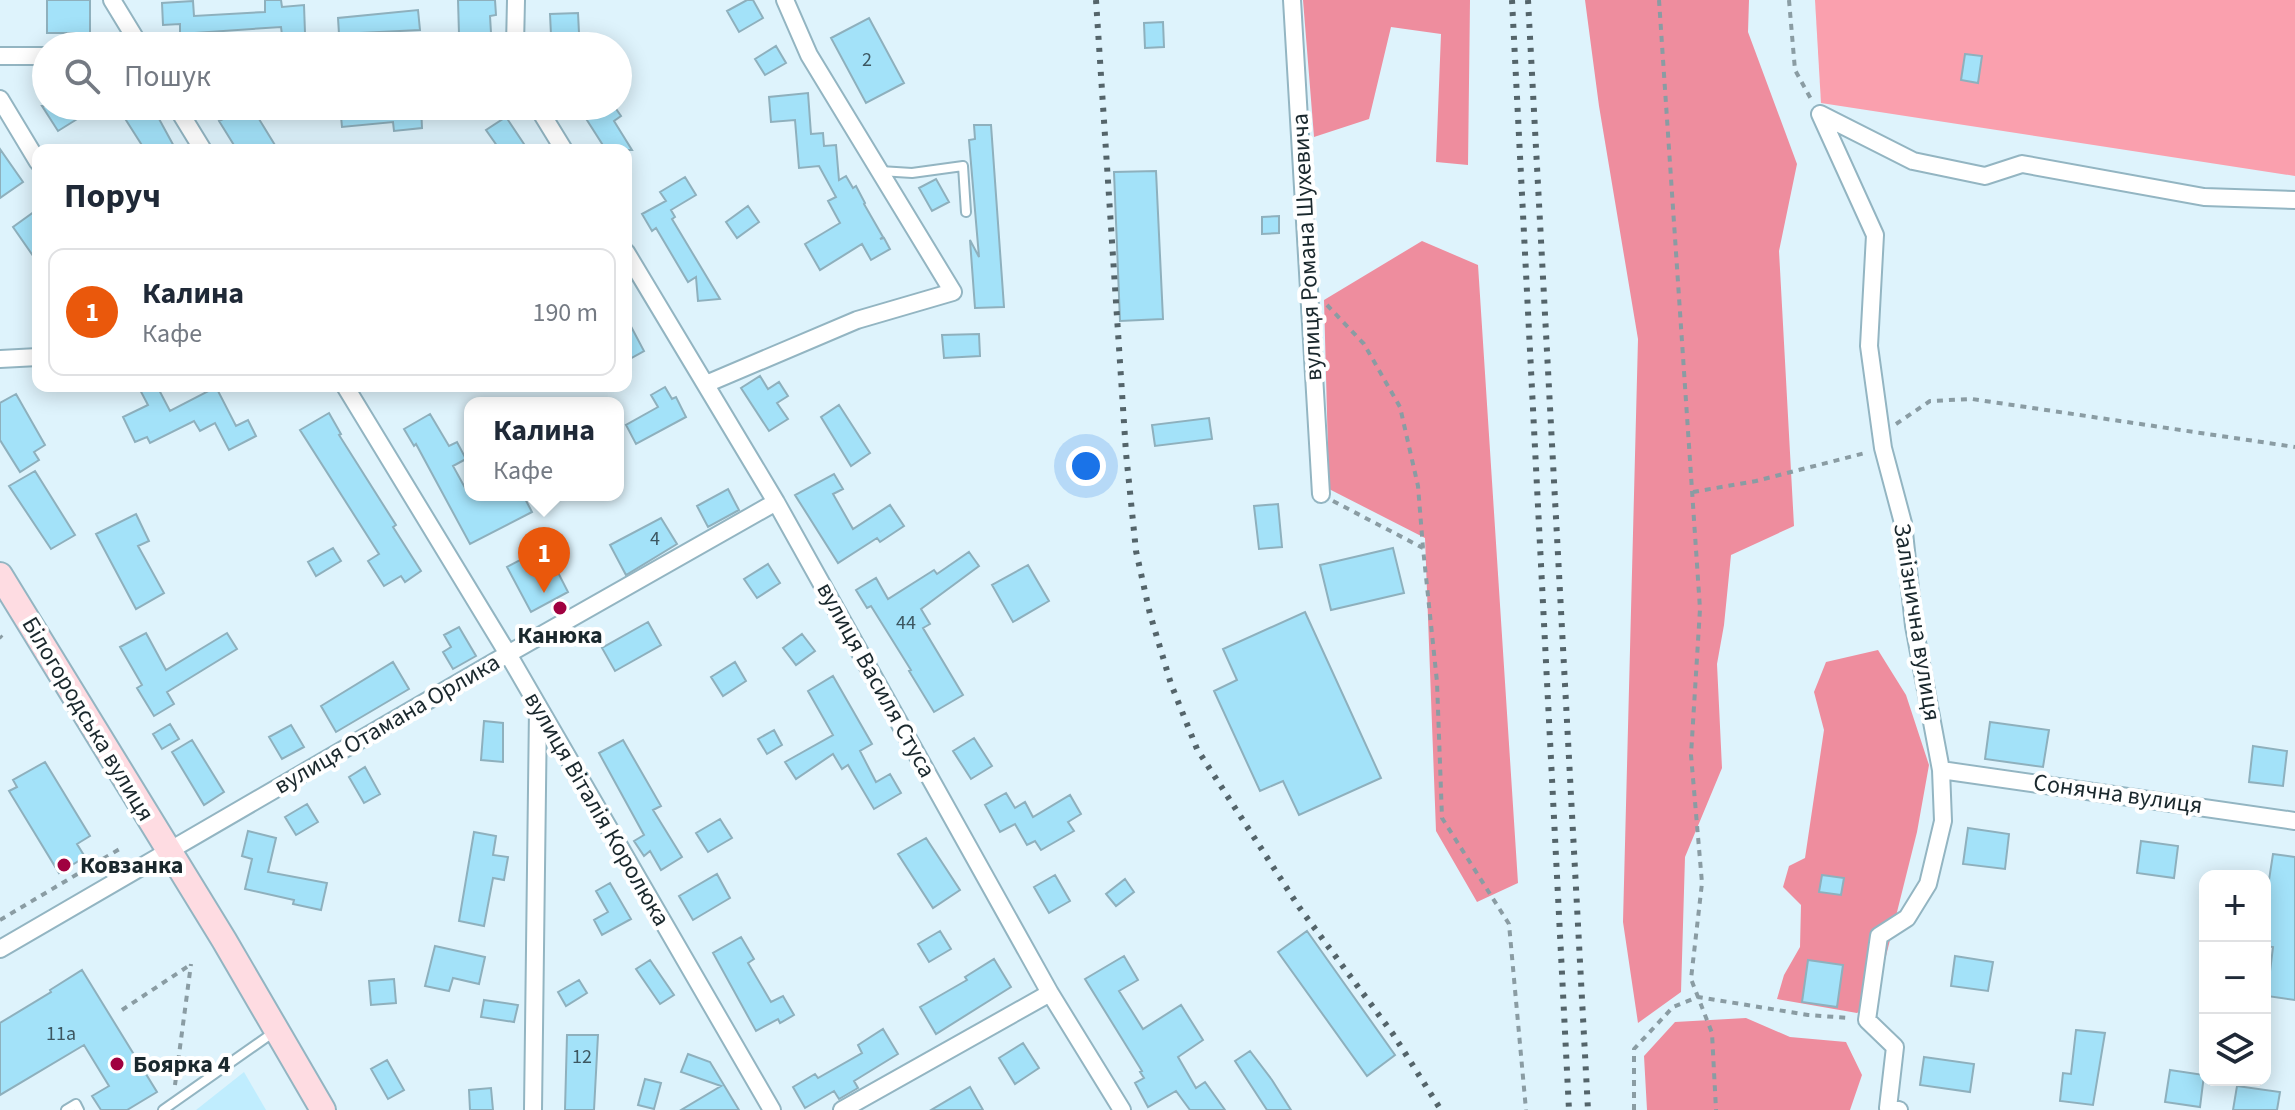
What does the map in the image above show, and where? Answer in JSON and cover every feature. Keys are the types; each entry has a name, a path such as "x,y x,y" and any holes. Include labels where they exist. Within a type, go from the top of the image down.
{"street":[{"path":"112,0 131,32"},
{"path":"515,32 516,0"},
{"path":"706,384 857,320 953,292 809,55 785,0"},
{"name":"вулиця Романа Шухевича","path":"1292,0 1321,494"},
{"path":"0,56 32,56"},
{"path":"0,99 32,152"},
{"path":"1820,114 1913,161 1985,176 2022,164 2204,197 2295,200"},
{"name":"Залізнична вулиця","path":"1820,114 1875,235 1869,346 1882,441 1903,523 1914,626 1941,770 1943,821 1928,884 1907,918 1879,936 1867,1020"},
{"path":"185,120 199,144"},
{"path":"546,120 560,144"},
{"name":"вулиця Василя Стуса","path":"632,262 776,502 1050,993 1122,1110"},
{"path":"0,359 32,357"},
{"name":"вулиця Віталія Королюка","path":"349,392 508,654 772,1110"},
{"name":"вулиця Отамана Орлика","path":"0,949 776,502"},
{"name":"Білогородська вулиця","path":"4,592 30,620 323,1110"},
{"path":"533,1110 538,708"},
{"name":"Сонячна вулиця","path":"1941,770 2295,821"},
{"path":"842,1110 1050,993"},
{"path":"1867,1020 1895,1047 1893,1109"}],"lane":[{"path":"879,171 912,173 963,166 966,212"},
{"path":"163,1110 277,1030"},
{"path":"66,1110 76,1104 79,1110"}],"path":[{"path":"1659,0 1700,609 1691,755 1702,883 1691,979 1712,1033 1716,1110"},
{"path":"1789,0 1795,70 1820,114"},
{"path":"1309,285 1364,344 1400,407 1418,486 1437,682 1442,818 1509,924 1526,1110"},
{"path":"1693,492 1756,481 1882,441 1930,401 1972,399 2295,447"},
{"path":"1321,494 1423,548"},
{"path":"0,920 123,847"},
{"path":"122,1010 191,964 172,1104"},
{"path":"1634,1110 1634,1049 1673,1007 1698,997 1808,1015 1867,1020"}],"shaded area":[{"path":"1303,0 1470,0 1468,165 1436,162 1441,34 1391,27 1369,119 1314,137"},
{"path":"1585,0 1749,0 1748,32 1797,164 1779,251 1794,526 1731,555 1717,664 1722,768 1685,857 1681,992 1638,1023 1623,922 1638,339 1599,106"},
{"path":"1815,0 2295,0 2295,176 1821,103"},
{"path":"1422,241 1478,265 1518,883 1477,902 1436,831 1425,538 1329,489 1324,300"},
{"path":"1878,650 1906,695 1929,765 1917,832 1875,1000 1857,1013 1777,999 1784,975 1800,947 1801,905 1783,887 1789,866 1805,858 1824,730 1814,692 1826,662"},
{"path":"1746,1018 1790,1037 1846,1042 1862,1075 1850,1110 1647,1110 1644,1056 1675,1022"},
{"path":"244,1072 266,1110 196,1110"}],"building":[{"path":"47,0 90,0 90,32 47,32"},
{"path":"265,0 281,0 282,7 304,5 305,32 282,32 281,27 180,32 180,24 163,25 162,3 193,1 194,16 265,12"},
{"path":"458,0 495,0 496,15 490,16 491,32 459,32"},
{"path":"753,0 763,18 739,32 727,11"},
{"path":"418,10 420,30 339,32 338,18"},
{"path":"578,13 579,32 551,32 550,14"},
{"path":"869,18 904,83 866,103 831,38"},
{"path":"1163,22 1164,47 1145,48 1144,23"},
{"path":"776,46 786,63 765,75 755,59"},
{"path":"1965,54 1982,56 1978,83 1961,80"},
{"path":"808,93 811,134 823,133 824,146 836,145 839,180 846,176 853,188 856,186 883,237 880,239 884,238 890,249 871,260 862,244 820,270 805,244 840,223 828,201 836,197 819,166 799,168 795,120 771,122 769,97"},
{"path":"51,120 76,120 58,131"},
{"path":"126,120 160,120 173,144 141,144"},
{"path":"260,120 274,144 233,144 219,121"},
{"path":"341,120 422,120 422,128 394,131 393,122 342,127"},
{"path":"501,120 508,120 524,144 496,144 486,130"},
{"path":"587,120 615,120 628,144 602,144"},
{"path":"974,125 991,125 1004,307 975,308 970,240 979,257 969,140 975,139"},
{"path":"0,149 23,182 0,198"},
{"path":"1156,171 1163,319 1120,321 1114,172"},
{"path":"685,177 696,195 671,210 675,217 672,219 720,299 698,301 696,277 688,282 656,228 652,231 642,214 666,201 660,192"},
{"path":"936,179 949,202 932,211 919,188"},
{"path":"748,206 759,222 737,238 726,222"},
{"path":"32,213 32,254 13,227"},
{"path":"1279,216 1279,233 1262,234 1262,217"},
{"path":"632,328 644,351 632,358"},
{"path":"979,334 980,356 944,358 942,335"},
{"path":"760,376 768,389 779,382 788,396 777,403 788,419 769,431 741,388"},
{"path":"665,387 672,399 676,397 686,417 636,444 626,425 658,407 651,395"},
{"path":"141,392 160,392 170,411 206,392 219,392 236,426 248,420 256,436 229,450 215,423 200,431 194,421 150,443 147,437 135,442 123,417 148,405"},
{"path":"16,394 45,445 34,452 39,460 20,472 0,440 0,403"},
{"path":"839,405 870,453 851,466 821,417"},
{"path":"329,413 339,435 421,571 405,582 401,576 384,586 368,561 379,554 300,430"},
{"path":"430,414 449,446 457,442 464,460 453,466 464,486 464,501 526,501 532,512 470,544 416,444 414,446 404,429"},
{"path":"1209,418 1212,439 1155,446 1152,425"},
{"path":"35,471 75,535 51,549 9,486"},
{"path":"834,474 843,489 833,494 853,529 890,505 904,526 880,542 877,538 838,563 795,495"},
{"path":"728,489 739,510 708,527 697,506"},
{"path":"1278,504 1282,547 1259,549 1254,506"},
{"path":"136,514 149,541 138,546 164,593 136,609 96,534"},
{"path":"661,518 677,544 626,575 610,545"},
{"path":"545,547 568,592 531,612 507,567"},
{"path":"333,548 341,561 316,576 308,562"},
{"path":"1393,548 1404,593 1331,610 1320,565"},
{"path":"969,552 979,566 921,609 930,624 923,628 963,695 934,712 871,606 867,608 856,590 876,578 888,599 934,570 937,574"},
{"path":"768,564 780,583 757,598 744,579"},
{"path":"1028,565 1049,601 1013,622 992,585"},
{"path":"1305,612 1381,778 1299,815 1283,781 1260,791 1214,691 1237,680 1223,649"},
{"path":"648,622 661,645 615,671 602,648"},
{"path":"459,627 476,656 453,669 443,652 451,647 444,635"},
{"path":"146,633 166,670 227,633 237,649 167,692 174,704 154,716 137,688 142,685 120,647"},
{"path":"802,634 815,651 796,665 783,648"},
{"path":"393,662 409,689 336,732 321,706"},
{"path":"735,662 746,681 723,696 711,677"},
{"path":"833,676 872,744 860,751 876,782 890,774 901,793 874,809 848,765 842,769 833,754 796,779 785,762 833,735 808,691"},
{"path":"484,721 503,723 503,762 481,760"},
{"path":"1990,722 2049,730 2043,767 1985,759"},
{"path":"170,724 179,739 162,749 153,734"},
{"path":"291,725 304,747 282,759 269,737"},
{"path":"774,730 782,745 767,754 758,739"},
{"path":"974,738 992,766 971,779 953,751"},
{"path":"192,740 224,792 204,805 172,752"},
{"path":"623,740 661,806 653,810 682,857 661,870 650,851 644,856 634,841 644,835 599,753"},
{"path":"2253,746 2287,751 2283,786 2249,782"},
{"path":"45,762 90,836 77,844 85,857 59,873 9,791 17,787 13,780"},
{"path":"365,767 380,794 364,803 349,777"},
{"path":"1006,793 1015,808 1025,802 1033,817 1070,795 1081,814 1068,822 1074,831 1041,850 1035,841 1027,845 1015,824 1000,832 985,805"},
{"path":"307,804 318,822 296,835 285,817"},
{"path":"720,819 732,838 708,852 696,833"},
{"path":"1968,828 2009,834 2005,869 1963,864"},
{"path":"248,831 276,838 268,872 327,883 321,910 293,904 294,900 245,889 252,859 242,856"},
{"path":"474,832 496,836 493,855 508,857 504,880 493,878 484,926 459,921"},
{"path":"926,838 960,890 933,908 898,854"},
{"path":"2141,841 2178,846 2174,878 2137,873"},
{"path":"2273,854 2295,857 2295,1000 2271,997"},
{"path":"717,874 730,898 693,920 679,896"},
{"path":"1055,875 1070,901 1049,913 1034,887"},
{"path":"1822,875 1844,878 1841,895 1819,892"},
{"path":"1125,879 1134,892 1116,906 1106,894"},
{"path":"610,883 631,919 602,935 594,920 608,912 596,891"},
{"path":"940,931 951,949 929,962 918,944"},
{"path":"1307,931 1395,1055 1367,1076 1278,952"},
{"path":"741,937 754,959 748,963 771,1002 783,996 794,1015 780,1023 778,1019 756,1031 713,953"},
{"path":"435,946 485,957 479,984 453,978 449,991 425,986"},
{"path":"1124,956 1138,980 1119,991 1143,1029 1181,1005 1203,1040 1178,1057 1196,1088 1205,1082 1225,1110 1190,1110 1176,1091 1148,1107 1135,1083 1144,1078 1142,1071 1085,979"},
{"path":"1955,956 1993,962 1988,991 1951,986"},
{"path":"994,959 1011,987 936,1034 920,1007 967,980 965,977"},
{"path":"650,960 674,995 660,1004 636,969"},
{"path":"1808,960 1843,965 1837,1007 1802,1002"},
{"path":"82,970 157,1092 127,1110 101,1110 92,1096 109,1086 84,1045 0,1095 0,1023"},
{"path":"394,979 396,1003 371,1005 369,981"},
{"path":"579,980 587,993 566,1006 558,992"},
{"path":"484,1000 518,1005 514,1022 481,1017"},
{"path":"883,1029 898,1054 854,1081 858,1088 839,1099 834,1091 805,1108 793,1087 815,1074 818,1078 862,1053 858,1045"},
{"path":"2076,1030 2105,1033 2093,1105 2060,1101 2063,1073 2071,1074"},
{"path":"567,1035 598,1035 594,1110 565,1110"},
{"path":"1023,1043 1039,1068 1015,1084 999,1058"},
{"path":"1250,1051 1291,1110 1267,1110 1235,1061"},
{"path":"688,1054 710,1062 739,1110 681,1110 721,1086 681,1072"},
{"path":"1924,1057 1974,1064 1970,1092 1920,1085"},
{"path":"387,1060 404,1090 388,1099 371,1069"},
{"path":"2170,1070 2199,1074 2199,1086 2203,1086 2200,1107 2165,1102"},
{"path":"645,1079 661,1083 654,1109 638,1105"},
{"path":"2237,1086 2280,1092 2277,1110 2233,1110"},
{"path":"970,1087 983,1110 931,1110"},
{"path":"491,1088 493,1110 470,1110 469,1090"}],"railway":[{"path":"1096,0 1126,453 1136,551 1150,614 1171,684 1197,749 1299,907 1393,1034 1441,1110"},
{"path":"1512,0 1569,1110"},
{"path":"1528,0 1588,1110"}],"place":[{"name":"Калина","path":"544,593"},
{"name":"Канюка","path":"560,608"},
{"name":"Ковзанка","path":"64,865"},
{"name":"Боярка 4","path":"117,1064"}]}
